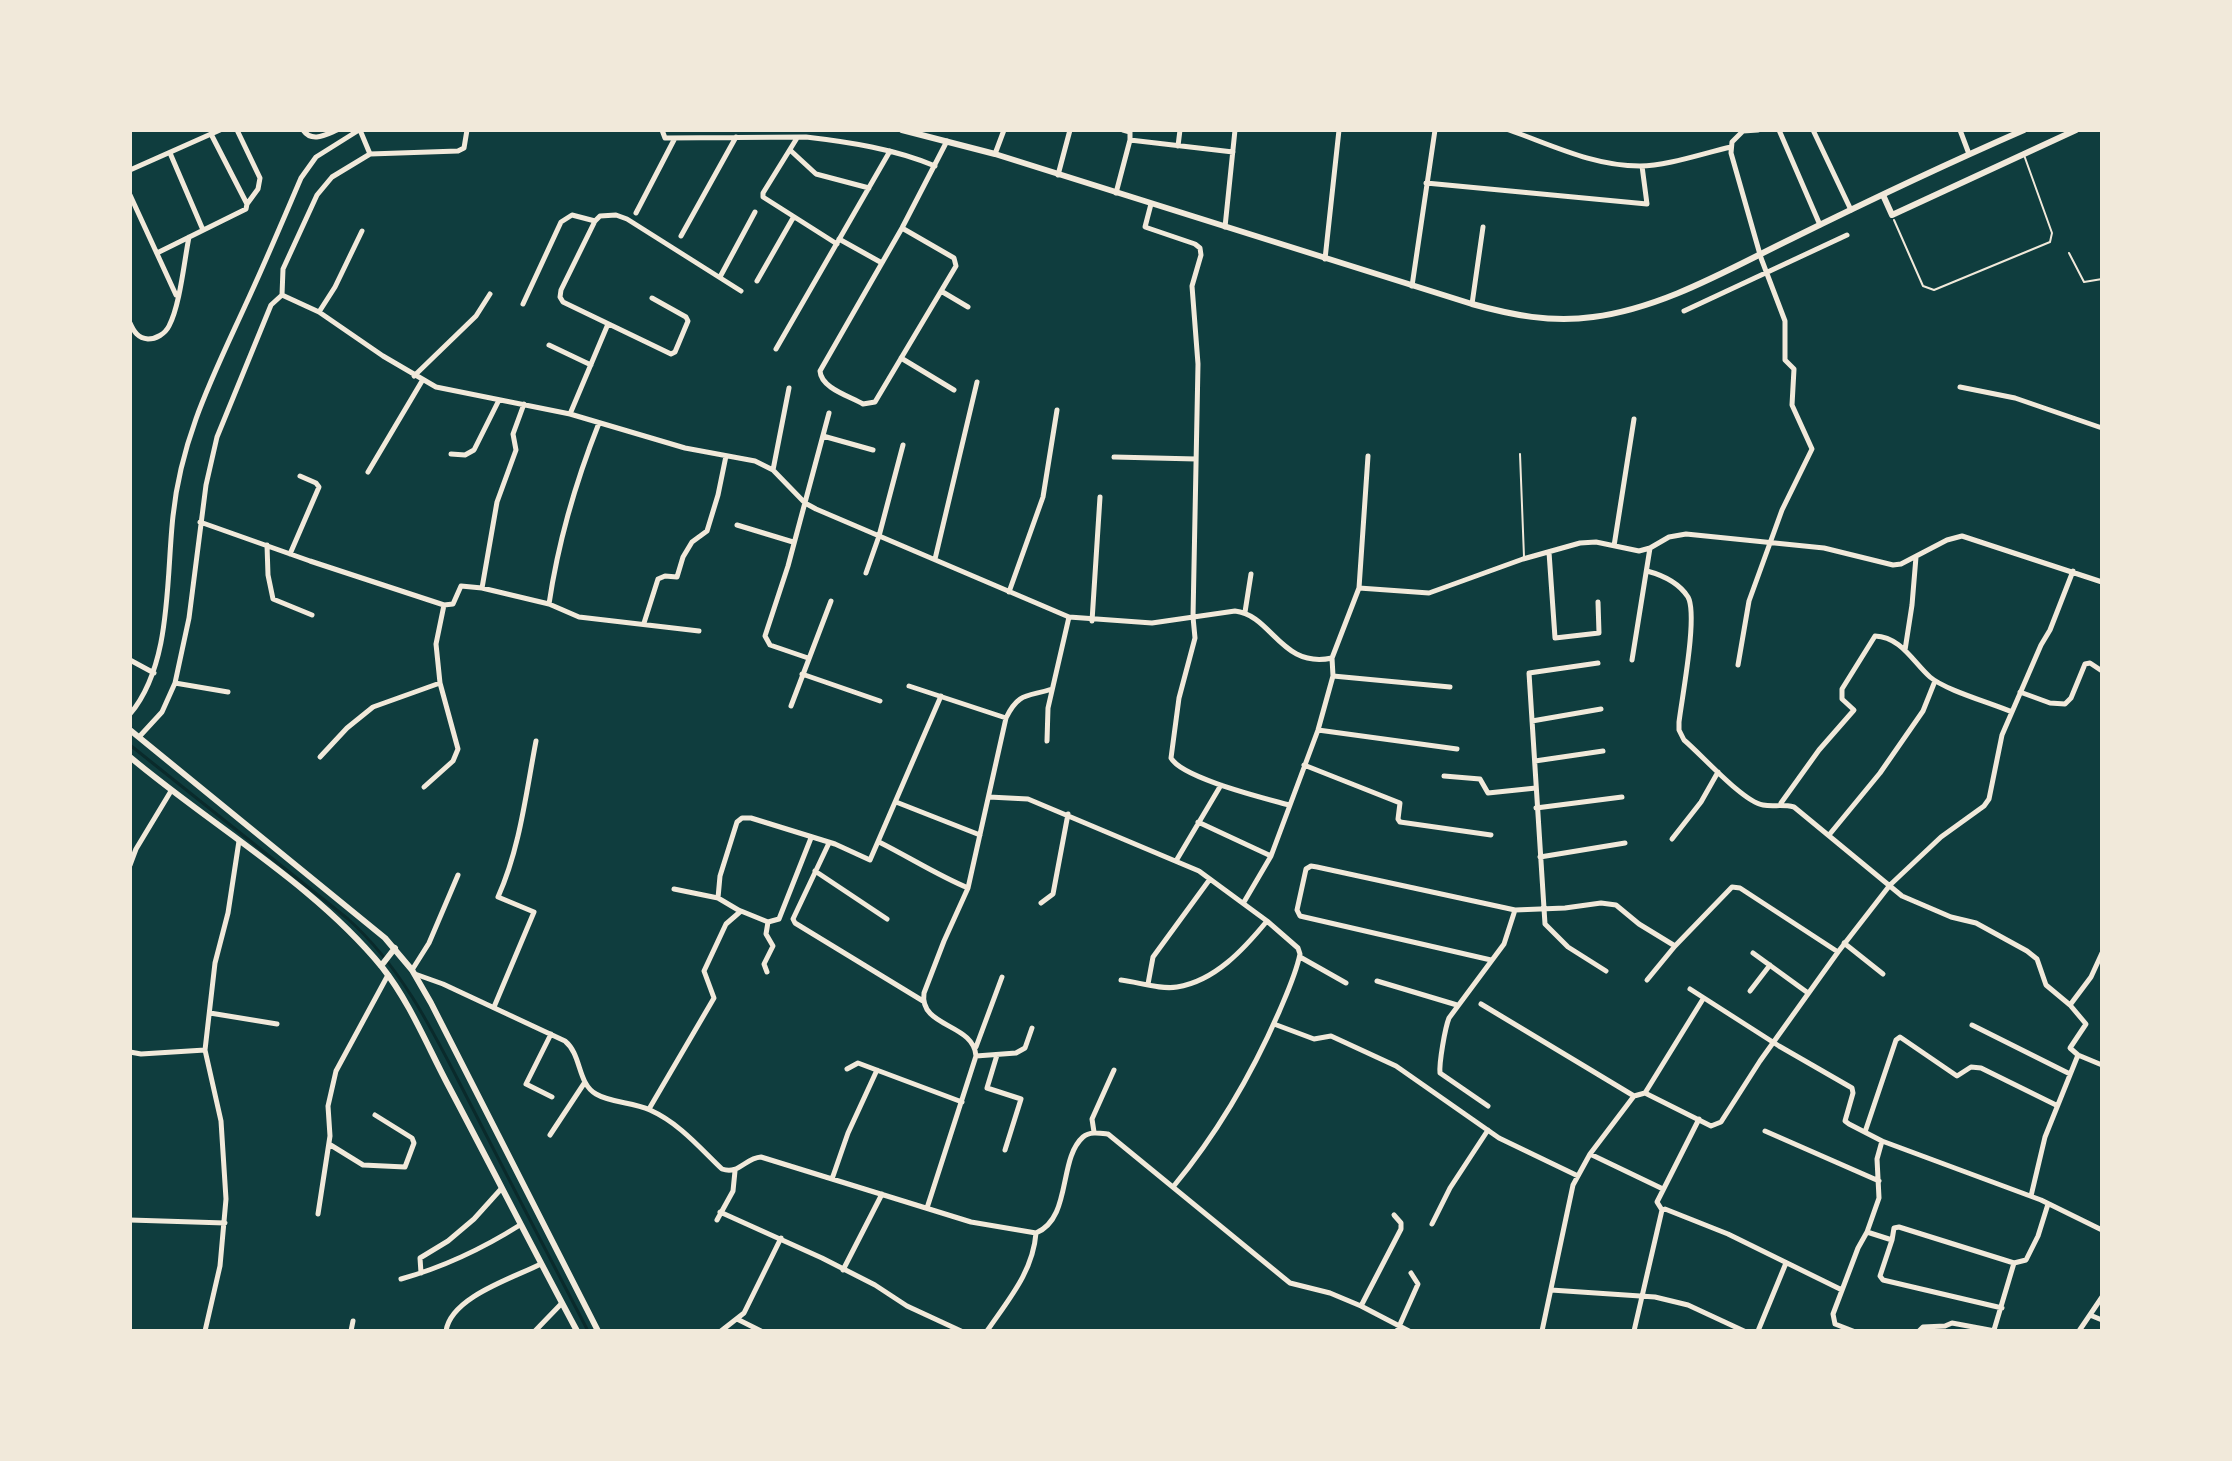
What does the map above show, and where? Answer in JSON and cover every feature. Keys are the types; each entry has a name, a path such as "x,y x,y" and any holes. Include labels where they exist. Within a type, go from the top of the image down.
{"street":[{"path":"130,170 220,130"},
{"path":"157,253 246,209 258,189 260,178 237,130"},
{"path":"303,130 314,138 337,130"},
{"path":"902,130 924,132 946,143 995,154 1412,287 1510,314 1542,319 1595,317 1678,292 2024,130"},
{"path":"995,154 1004,130"},
{"path":"1058,175 1070,130"},
{"path":"1116,193 1130,140 1130,131 1123,130"},
{"path":"1178,146 1180,130"},
{"path":"1225,227 1235,130"},
{"path":"1325,260 1339,130"},
{"path":"1412,287 1435,130"},
{"path":"1509,130 1574,156 1598,162 1642,166 1731,147"},
{"path":"1738,665 1749,601 1782,510 1812,449 1792,405 1794,369 1785,359 1785,321 1760,256 1731,147 1736,136 1743,131 1758,130"},
{"path":"1779,130 1820,225"},
{"path":"1813,130 1851,210"},
{"path":"1960,130 1969,154"},
{"path":"1884,197 1892,214 2076,130"},
{"path":"139,737 162,712 175,683 189,618 200,522 217,437 271,305 282,295 283,269 317,195 332,177 370,154 458,151 464,148 466,131"},
{"path":"662,131 665,138 798,137 828,140 890,151 936,166"},
{"path":"130,714 149,687 154,673 164,621 173,514 186,441 209,383 301,178 316,157 361,132 370,154"},
{"path":"211,134 247,204"},
{"path":"681,236 736,137"},
{"path":"798,137 763,197 793,218 882,263"},
{"path":"636,213 675,138"},
{"path":"1130,140 1233,152"},
{"path":"902,228 957,261 875,402 863,404 820,378 820,371 902,228 946,143"},
{"path":"790,150 816,174 869,188"},
{"path":"776,349 890,151"},
{"path":"170,153 203,230"},
{"path":"1426,183 1647,204 1642,166"},
{"path":"130,195 177,296"},
{"path":"1151,205 1145,225 1148,229 1195,244 1200,248 1201,255 1192,286 1198,364 1195,638 1179,698 1171,758 1175,765 1221,785 1289,805"},
{"path":"720,277 755,212"},
{"path":"652,298 688,321 675,352 667,354 563,302 561,290 595,221 607,214 627,219 741,291"},
{"path":"523,304 561,222 572,215 595,221"},
{"path":"757,281 793,218"},
{"path":"1472,304 1483,227"},
{"path":"319,312 335,287 362,231"},
{"path":"1684,311 1766,270 1847,235"},
{"path":"130,323 139,337 156,338 169,326 189,236"},
{"path":"941,291 968,307"},
{"path":"414,376 476,316 490,294"},
{"path":"282,295 319,312 422,381 454,393 570,414 659,441 755,461 773,470 805,503 1069,617 1152,623 1245,612 1292,652 1309,659 1332,658"},
{"path":"570,414 608,324"},
{"path":"549,345 591,365"},
{"path":"901,358 954,390"},
{"path":"368,472 422,381"},
{"path":"935,559 977,382"},
{"path":"1960,387 2015,398 2102,428"},
{"path":"773,470 789,388"},
{"path":"451,454 465,455 474,450 499,400"},
{"path":"482,588 497,502 516,450 513,434 524,404"},
{"path":"1009,592 1043,497 1057,410"},
{"path":"808,658 770,645 765,636 788,566 829,413"},
{"path":"1614,546 1634,419"},
{"path":"549,604 557,553 599,423"},
{"path":"823,436 873,450"},
{"path":"866,573 903,445"},
{"path":"644,623 658,579 677,577 692,542 702,536 708,526 726,456"},
{"path":"1244,902 1271,856 1318,730 1333,676 1332,658 1359,588 1368,456"},
{"path":"1114,457 1196,459"},
{"path":"290,554 319,487 300,476"},
{"path":"1092,621 1100,497"},
{"path":"200,522 444,605 453,604 461,586 482,588 549,604 579,617 699,631"},
{"path":"737,525 793,542"},
{"path":"1359,588 1429,593 1524,558 1580,543 1596,542 1639,551 1669,537 1686,534 1824,548 1893,565 1962,536 2102,582"},
{"path":"267,545 273,599 312,615"},
{"path":"1632,660 1650,548"},
{"path":"1549,552 1555,638 1599,633 1598,602"},
{"path":"1905,650 1916,556"},
{"path":"1647,571 1662,575 1680,588 1692,608 1679,730 1684,740 1749,799 1763,805 1781,803 1794,807 1902,896 1951,917 1976,923 2027,951 2037,959 2046,985 2070,1005 2087,1026 2070,1048 2078,1055 2102,1065"},
{"path":"1542,1331 1569,1197 1590,1154 1634,1096 1645,1093 1711,1126 1721,1122 1808,993 1890,885 1941,837 1984,806 1992,793 1996,753 2073,571"},
{"path":"1245,612 1251,574"},
{"path":"791,706 831,601"},
{"path":"424,787 453,761 458,749 440,683 436,644 444,605"},
{"path":"1047,741 1052,689 1069,617"},
{"path":"1781,803 1819,750 1854,710 1842,699 1842,689 1875,636 1886,637 1905,650 1935,681 2012,712"},
{"path":"130,660 154,673"},
{"path":"1598,663 1529,673 1535,761 1533,788 1545,924 1568,947 1606,971"},
{"path":"2020,692 2050,703 2065,704 2071,698 2085,664 2090,663 2102,671"},
{"path":"802,674 880,701"},
{"path":"1333,676 1450,687"},
{"path":"1829,835 1880,773 1923,711 1935,681"},
{"path":"175,683 228,692"},
{"path":"320,757 347,728 373,707 440,683"},
{"path":"909,686 1006,718"},
{"path":"923,1001 940,951 968,888 1006,718 1017,701 1027,694 1052,689"},
{"path":"718,898 720,876 737,822 742,818 751,818 845,848 868,860 873,857 941,696"},
{"path":"1532,721 1601,709"},
{"path":"130,730 209,797 315,879 414,972 598,1331"},
{"path":"1318,730 1457,749"},
{"path":"494,1007 534,912 498,897 510,866 536,741"},
{"path":"1535,761 1603,751"},
{"path":"130,757 322,908 382,964 577,1331"},
{"path":"1304,765 1400,803 1400,822 1491,835"},
{"path":"1672,839 1701,802 1718,772"},
{"path":"1444,776 1480,779 1488,793 1533,788"},
{"path":"1176,861 1221,785"},
{"path":"130,865 136,849 171,791"},
{"path":"989,797 1028,799 1176,861 1244,902 1298,948 1300,957 1256,1064 1218,1129 1173,1187"},
{"path":"1536,808 1622,797"},
{"path":"896,802 980,835"},
{"path":"1041,903 1053,894 1068,814"},
{"path":"1198,822 1271,856"},
{"path":"674,889 718,898 768,922 781,916 811,837"},
{"path":"205,1331 220,1266 225,1223 221,1121 205,1050 215,963 228,913 239,841"},
{"path":"879,842 968,888"},
{"path":"829,843 794,913 795,923 923,1001 930,1013 969,1038 975,1048 976,1056 927,1208"},
{"path":"1540,857 1625,843"},
{"path":"1491,960 1300,916 1297,910 1306,869 1317,867 1518,910 1601,903 1616,905 1639,924 1675,946"},
{"path":"815,871 887,919"},
{"path":"414,972 424,956 458,875"},
{"path":"1148,984 1153,957 1210,879"},
{"path":"1647,980 1732,887 1750,892 1838,952"},
{"path":"1488,1106 1440,1073 1445,1026 1510,933 1518,910"},
{"path":"649,1109 714,998 704,971 726,924 741,911"},
{"path":"1121,980 1176,987 1210,975 1245,947 1267,921"},
{"path":"767,972 764,964 773,946 766,934 768,922"},
{"path":"1844,943 1883,974"},
{"path":"382,964 393,950"},
{"path":"1753,953 1808,993"},
{"path":"2070,1005 2091,977 2102,953"},
{"path":"1300,957 1346,983"},
{"path":"1750,991 1770,965"},
{"path":"414,972 572,1046 585,1082 596,1094 649,1109 679,1126 722,1169 735,1171 753,1158 761,1157 971,1222 1036,1233 1046,1229 1056,1211 1072,1154 1083,1137 1094,1132 1108,1134 1290,1283 1330,1293 1361,1306 1399,1329 1409,1331"},
{"path":"318,1214 329,1144 328,1106 338,1064 388,975"},
{"path":"975,1048 981,1040 1002,977"},
{"path":"1377,981 1457,1005"},
{"path":"1690,989 1773,1043 1852,1088 1845,1121 1882,1141 2031,1196 2102,1230"},
{"path":"1645,1093 1703,999"},
{"path":"1481,1004 1634,1096"},
{"path":"210,1013 277,1024"},
{"path":"1274,1024 1314,1039 1331,1036 1396,1066 1499,1138 1578,1176"},
{"path":"1972,1025 2070,1074"},
{"path":"976,1056 1016,1053 1025,1048 1032,1028"},
{"path":"551,1034 526,1084 552,1097"},
{"path":"1865,1132 1896,1040 1900,1037 1957,1076 1971,1067 1981,1068 2056,1105"},
{"path":"130,1052 205,1050"},
{"path":"997,1055 987,1088 1021,1099 1005,1150"},
{"path":"2031,1196 2045,1137 2078,1055"},
{"path":"847,1069 858,1063 962,1102"},
{"path":"832,1179 848,1133 877,1070"},
{"path":"1094,1132 1092,1119 1114,1070"},
{"path":"550,1135 585,1082"},
{"path":"329,1144 363,1165 405,1167 414,1143 412,1138 375,1115"},
{"path":"1634,1331 1662,1210 1657,1202 1699,1119"},
{"path":"1432,1224 1450,1188 1488,1130"},
{"path":"1765,1131 1879,1181"},
{"path":"1853,1331 1835,1324 1833,1320 1879,1198 1877,1159 1882,1141"},
{"path":"1590,1154 1663,1189"},
{"path":"717,1220 733,1191 735,1171"},
{"path":"421,1273 420,1258 448,1241 474,1219 501,1189"},
{"path":"843,1270 882,1194"},
{"path":"2002,1308 1883,1280 1880,1276 1894,1228 2014,1263 2026,1260 2038,1236 2048,1203"},
{"path":"1662,1210 1677,1212 1842,1290"},
{"path":"720,1212 781,1238 875,1285 907,1306 961,1331"},
{"path":"1361,1306 1401,1229 1401,1223 1394,1215"},
{"path":"130,1220 225,1223"},
{"path":"401,1279 480,1250 520,1225"},
{"path":"1867,1232 1892,1240"},
{"path":"987,1331 1023,1278 1034,1255 1036,1233"},
{"path":"721,1331 744,1313 781,1238"},
{"path":"1758,1331 1786,1263"},
{"path":"1919,1331 1923,1327 1950,1324 1994,1331 2014,1263"},
{"path":"446,1331 452,1314 464,1302 541,1264"},
{"path":"1399,1329 1418,1284 1411,1273"},
{"path":"1551,1290 1655,1297 1688,1305 1744,1331"},
{"path":"2079,1331 2102,1297"},
{"path":"535,1331 562,1303"},
{"path":"2090,1315 2102,1320"},
{"path":"737,1319 761,1331"},
{"path":"351,1331 353,1321"}],"lane":[{"path":"1892,214 1923,286 1934,290 2050,242 2052,233 2024,155"},
{"path":"2069,253 2084,282 2102,279"},
{"path":"1520,454 1524,558"}],"waterway":[{"path":"130,745 348,919 388,962 435,1035 588,1331"}]}
